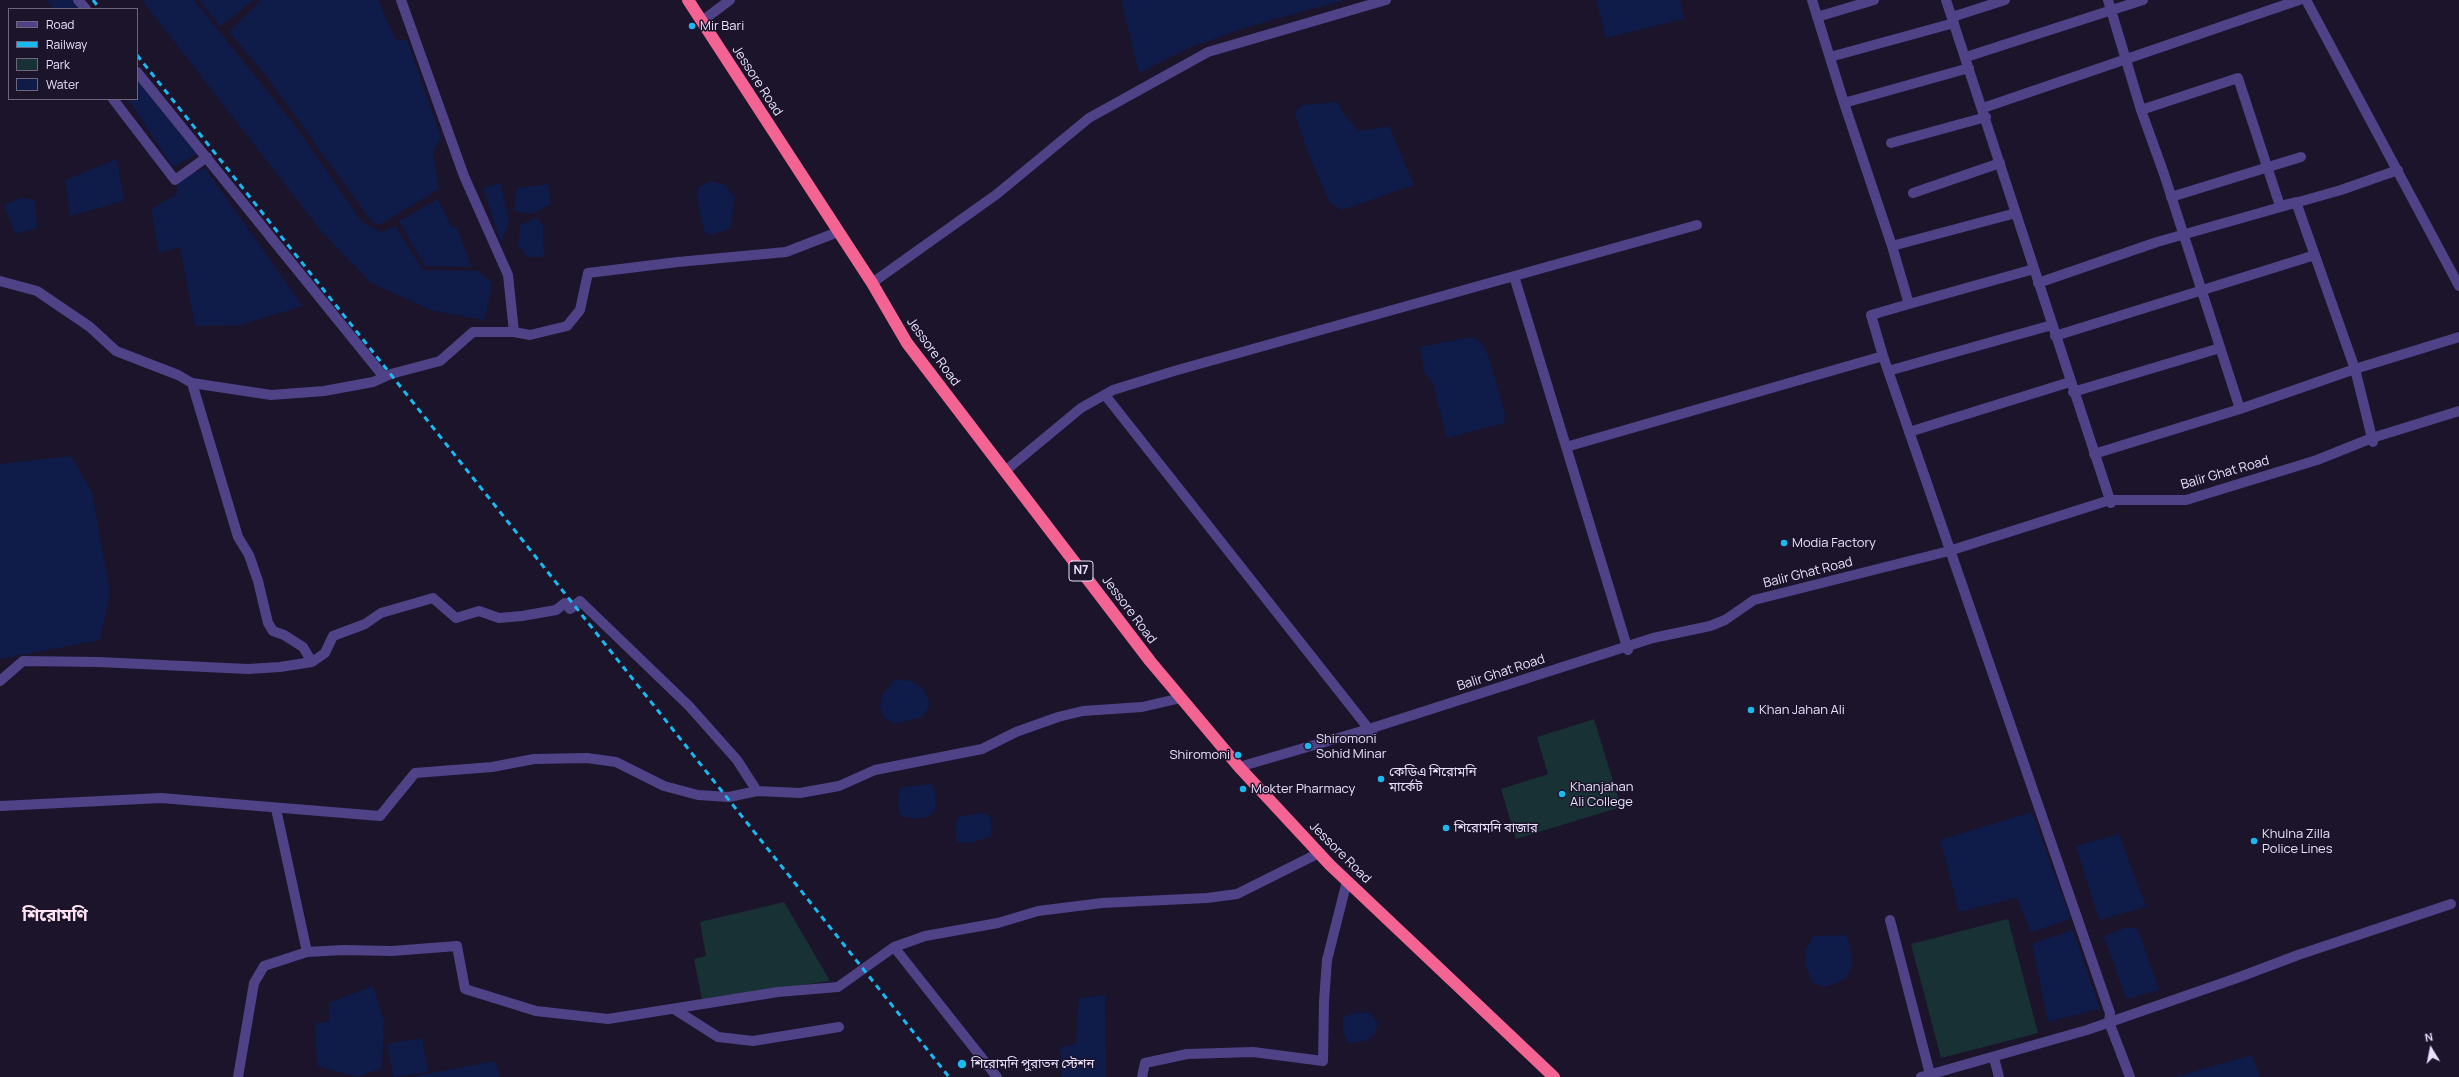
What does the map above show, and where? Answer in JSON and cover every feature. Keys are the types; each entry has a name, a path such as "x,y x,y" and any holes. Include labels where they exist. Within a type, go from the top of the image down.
{"highway":[{"name":"Jessore Road","path":"688,0 872,283 907,343 1181,698 1240,768 1319,853 1554,1077"}],"street":[{"path":"78,0 85,8"},
{"path":"401,0 464,176 508,275 514,332"},
{"path":"702,21 730,0"},
{"path":"872,283 997,194 1089,118 1208,52 1386,0"},
{"path":"1812,0 1844,103 1892,246 1909,304"},
{"path":"1817,17 1874,0"},
{"path":"1946,0 1984,112 2055,336 2111,502"},
{"path":"1830,57 1953,20 2005,0"},
{"path":"1966,57 2110,5 2143,0"},
{"path":"1891,143 1984,112 2127,59 2299,0"},
{"path":"2306,0 2459,286"},
{"path":"2110,5 2141,110 2240,409"},
{"path":"1844,103 1969,68"},
{"path":"138,74 207,157 255,219 384,377"},
{"path":"2141,110 2238,78 2280,206 2296,202"},
{"path":"114,100 174,180 207,157"},
{"path":"2171,197 2301,157"},
{"path":"1913,193 2000,163"},
{"path":"2038,283 2183,234 2341,190 2398,170"},
{"path":"2296,202 2355,369 2372,440"},
{"path":"1892,246 2016,213"},
{"path":"1005,471 1081,408 1113,390 1174,371 1697,225"},
{"path":"0,281 37,291 90,327 116,351 178,375 192,383 271,395 324,391 373,382 384,377 440,360 473,332 514,332 530,335 567,326 580,310 588,273 678,262 786,252 838,232"},
{"path":"2055,336 2315,255"},
{"path":"2034,270 1871,315 1883,356 1949,552 2108,1006 2110,1013 2109,1022 2130,1077"},
{"path":"1514,276 1628,648"},
{"path":"1888,371 2052,325"},
{"path":"2094,454 2240,409 2355,369 2459,337"},
{"path":"1909,432 2220,348"},
{"path":"1566,447 1883,356"},
{"path":"192,383 238,537 249,555 258,581 268,623 273,631 284,635 303,647 312,662"},
{"path":"1105,395 1370,731"},
{"name":"Balir Ghat Road","path":"1240,768 1370,731 1628,648 1727,624 1756,603 1949,552 2111,502 2187,504 2320,463 2372,440 2459,411"},
{"name":"Balir Ghat Road","path":"2372,440 2459,416"},
{"path":"0,681 23,661 114,662 248,669 312,662 325,653 333,636 365,624 381,613 433,598 456,618 480,611 500,618 522,616 556,610 565,603 570,609 580,601 689,706 737,760 757,791"},
{"path":"0,806 161,798 208,800 276,809 380,816 415,773 492,767 534,759 587,758 616,762 664,786 698,795 729,797 757,791 800,793 839,786 875,770 982,749 1016,732 1058,717 1083,711 1142,707 1181,698"},
{"path":"276,809 307,952"},
{"path":"238,1077 254,983 264,966 307,952 343,950 392,951 457,946 465,990 536,1011 608,1019 762,994 838,987 894,947 925,936 998,923 1038,911 1116,901 1206,898 1237,894 1319,853"},
{"path":"1142,1077 1145,1064 1187,1054 1253,1052 1323,1061 1324,1001 1327,960 1347,881"},
{"path":"1890,920 1925,1075 1994,1058 2109,1022 2237,978 2298,955 2451,904"},
{"path":"894,947 997,1077"},
{"path":"674,1009 718,1037 752,1041 840,1027"},
{"path":"1994,1058 1999,1077"}],"green space":[{"path":"1594,719 1621,807 1516,839 1501,789 1548,774 1537,737"},
{"path":"784,902 830,981 702,999 694,959 706,956 700,922"},
{"path":"2008,919 2038,1033 1941,1058 1911,944"}],"water":[{"path":"47,0 74,0 80,8 53,8"},
{"path":"142,0 194,0 297,128 362,222 381,232 395,226 423,270 478,271 492,283 485,320 434,311 371,283 322,232"},
{"path":"199,0 254,0 220,26"},
{"path":"261,0 378,0 396,40 407,40 441,137 433,152 439,189 379,225 372,222 264,73 229,32"},
{"path":"1121,0 1344,0 1251,26 1191,47 1139,73"},
{"path":"1596,0 1680,0 1684,19 1606,38"},
{"path":"140,79 198,153 173,167 129,100 138,100 138,80"},
{"path":"1338,102 1343,113 1359,131 1389,126 1414,185 1342,210 1330,203 1306,148 1295,113 1302,105"},
{"path":"117,159 124,201 70,216 65,180"},
{"path":"205,168 303,306 239,325 195,326 180,247 159,253 151,209 177,194 178,179"},
{"path":"711,181 725,185 735,198 730,229 711,235 704,231 698,205 698,188"},
{"path":"501,183 509,222 501,243 483,188"},
{"path":"549,184 551,204 532,214 514,211 517,188"},
{"path":"21,198 35,200 37,228 15,234 4,205"},
{"path":"438,199 452,228 456,226 472,267 425,266 399,221"},
{"path":"536,218 543,225 544,257 528,257 518,246 520,225"},
{"path":"1471,337 1478,340 1485,348 1490,361 1505,414 1504,423 1447,438 1432,381 1425,374 1420,347"},
{"path":"71,456 92,492 110,592 100,640 0,659 0,464"},
{"path":"895,679 912,681 924,690 930,704 923,717 894,724 884,717 880,707 882,695"},
{"path":"929,784 934,786 936,792 935,811 928,817 914,819 901,816 898,806 899,788"},
{"path":"2032,812 2071,919 2031,932 2017,898 1959,912 1940,840"},
{"path":"978,813 986,814 991,818 992,836 971,843 957,842 955,827 958,817"},
{"path":"2119,834 2146,907 2099,920 2076,846"},
{"path":"2127,927 2138,929 2159,990 2126,999 2104,936"},
{"path":"2073,930 2100,1009 2048,1022 2032,944"},
{"path":"1846,935 1850,945 1852,967 1846,978 1837,983 1823,987 1812,982 1806,966 1806,949 1813,936"},
{"path":"373,986 384,1022 382,1068 358,1077 317,1066 315,1023 329,1022 329,1003"},
{"path":"1105,995 1106,1077 1062,1077 1060,1047 1076,1044 1079,998"},
{"path":"1358,1012 1370,1013 1378,1023 1375,1034 1365,1041 1348,1043 1343,1031 1343,1017"},
{"path":"422,1038 428,1072 393,1077 387,1044"},
{"path":"2252,1055 2260,1077 2175,1077"},
{"path":"495,1061 500,1077 411,1077"}],"railway":[{"path":"93,0 99,8"},
{"path":"138,56 949,1077"}],"place":[{"name":"Mir Bari","path":"692,26"},
{"name":"Modia Factory","path":"1784,543"},
{"name":"Khan Jahan Ali","path":"1751,710"},
{"name":"Shiromoni Sohid Minar","path":"1308,746"},
{"name":"Shiromoni","path":"1238,755"},
{"name":"কেডিএ শিরোমনি মার্কেট","path":"1381,779"},
{"name":"Mokter Pharmacy","path":"1243,789"},
{"name":"Khanjahan Ali College","path":"1562,794"},
{"name":"শিরোমনি বাজার","path":"1446,828"},
{"name":"Khulna Zilla Police Lines","path":"2254,841"},
{"name":"শিরোমনি পুরাতন স্টেশন","path":"962,1064"}],"district":[{"name":"শিরোমণি","path":"55,916"}]}
